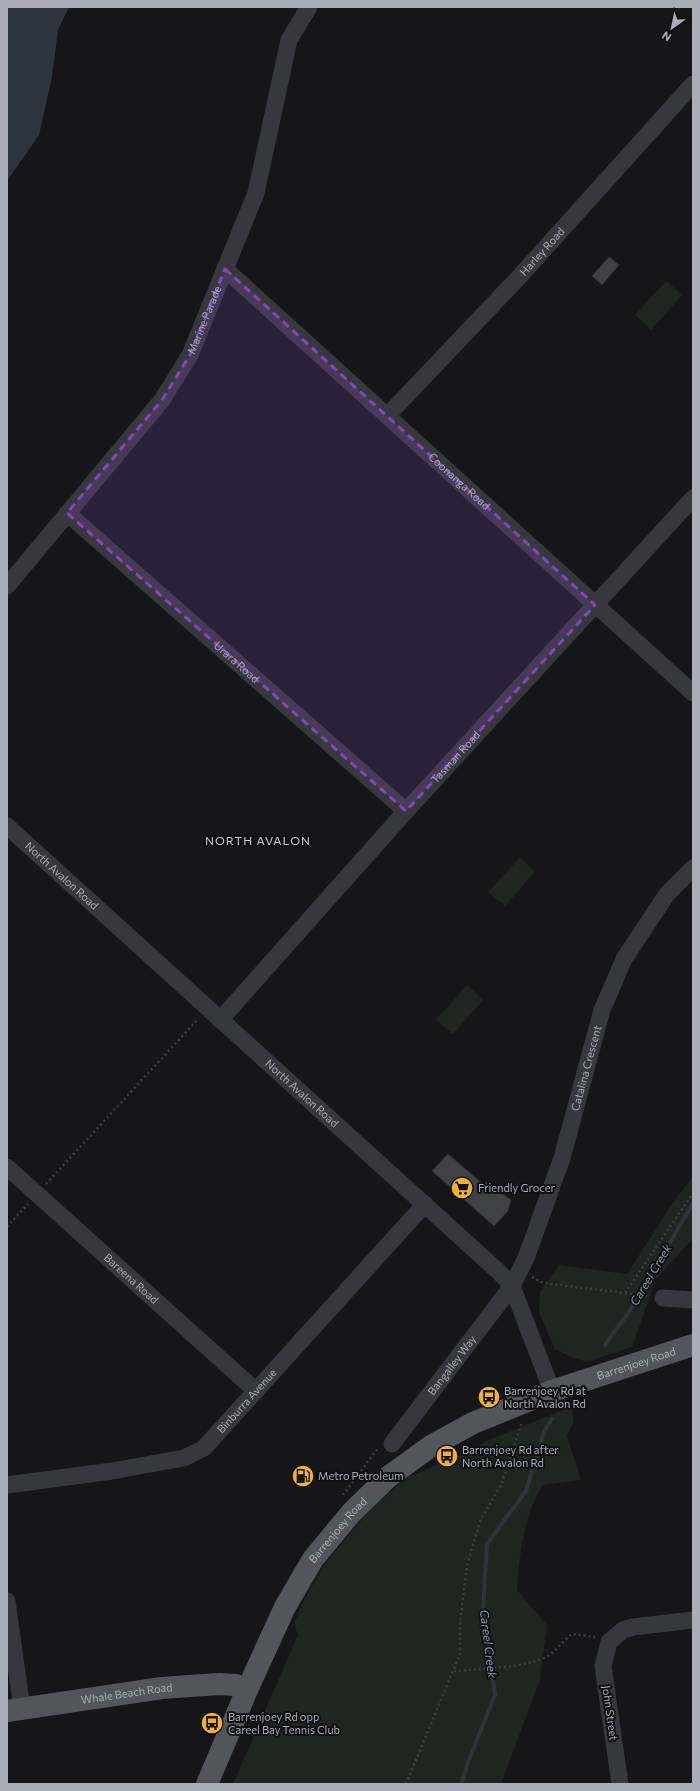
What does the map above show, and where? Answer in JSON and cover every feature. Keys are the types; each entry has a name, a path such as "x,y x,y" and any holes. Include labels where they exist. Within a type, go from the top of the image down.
{"main road":[{"name":"Barrenjoey Road","path":"207,1784 247,1690 285,1607 313,1560 352,1512 387,1478 431,1446 473,1423 552,1392 693,1345"},
{"name":"Whale Beach Road","path":"12,1712 162,1688 231,1684 247,1690"}],"street":[{"name":"Marine Parade","path":"7,586 162,400 190,355 256,192 289,40 310,7"},
{"name":"Harley Road","path":"387,416 520,276 693,84"},
{"name":"Coonanga Road","path":"225,269 693,693"},
{"name":"Tasman Road","path":"220,1020 406,811 693,498"},
{"name":"Urara Road","path":"68,513 406,811"},
{"name":"North Avalon Road","path":"7,826 499,1272 512,1286 552,1392"},
{"name":"Catalina Crescent","path":"512,1286 526,1258 562,1158 602,1010 624,959 667,894 693,868"},
{"name":"Bareena Road","path":"7,1167 256,1391"},
{"name":"Binburra Avenue","path":"7,1485 112,1471 184,1458 204,1448 425,1204"},
{"name":"Bangalley Way","path":"387,1444 512,1286"},
{"path":"656,1297 693,1300"},
{"path":"7,1601 12,1712 7,1725"},
{"path":"611,1641 623,1630 633,1627 693,1620"},
{"name":"John Street","path":"611,1641 603,1666 620,1784"}],"path":[{"path":"7,1227 208,1008"},
{"path":"625,1293 693,1193"},
{"path":"520,1271 543,1283 656,1297"},
{"path":"406,1784 460,1654 460,1622 469,1559 480,1521 502,1483 522,1422 527,1419"},
{"path":"340,1498 387,1444"},
{"path":"454,1671 513,1665 534,1661 546,1656 572,1634 611,1641"}],"highlighted area":[{"path":"225,269 595,605 406,811 67,513 162,400 190,355"}],"shaded area":[{"path":"7,7 69,7 58,30 52,77 39,135 7,181"},
{"path":"666,281 682,295 651,330 635,315"},
{"path":"520,857 535,872 505,906 488,892"},
{"path":"467,985 483,1000 453,1034 436,1020"},
{"path":"693,1177 693,1238 656,1279 632,1347 587,1362 571,1357 555,1349 539,1313 540,1292 559,1265 627,1274 674,1201"},
{"path":"571,1407 574,1422 567,1436 581,1480 543,1485 531,1509 527,1522 521,1550 517,1590 547,1625 540,1680 501,1784 233,1784 298,1635 294,1624 303,1602 324,1565 372,1507 408,1477 465,1453 489,1440"}],"building":[{"path":"609,257 619,265 602,285 592,276"},
{"path":"448,1154 484,1185 486,1182 511,1200 508,1211 494,1226 432,1171"}],"waterway":[{"name":"Careel Creek","path":"605,1345 631,1309 693,1203"},
{"name":"Careel Creek","path":"461,1784 495,1695 483,1609 487,1544 526,1491 544,1432 552,1419"}],"place":[{"name":"Friendly Grocer","path":"462,1188"},
{"name":"Barrenjoey Rd at North Avalon Rd","path":"489,1397"},
{"name":"Barrenjoey Rd after North Avalon Rd","path":"447,1456"},
{"name":"Metro Petroleum","path":"303,1476"},
{"name":"Barrenjoey Rd opp Careel Bay Tennis Club","path":"212,1723"}],"district":[{"name":"NORTH AVALON","path":"258,841"}]}
